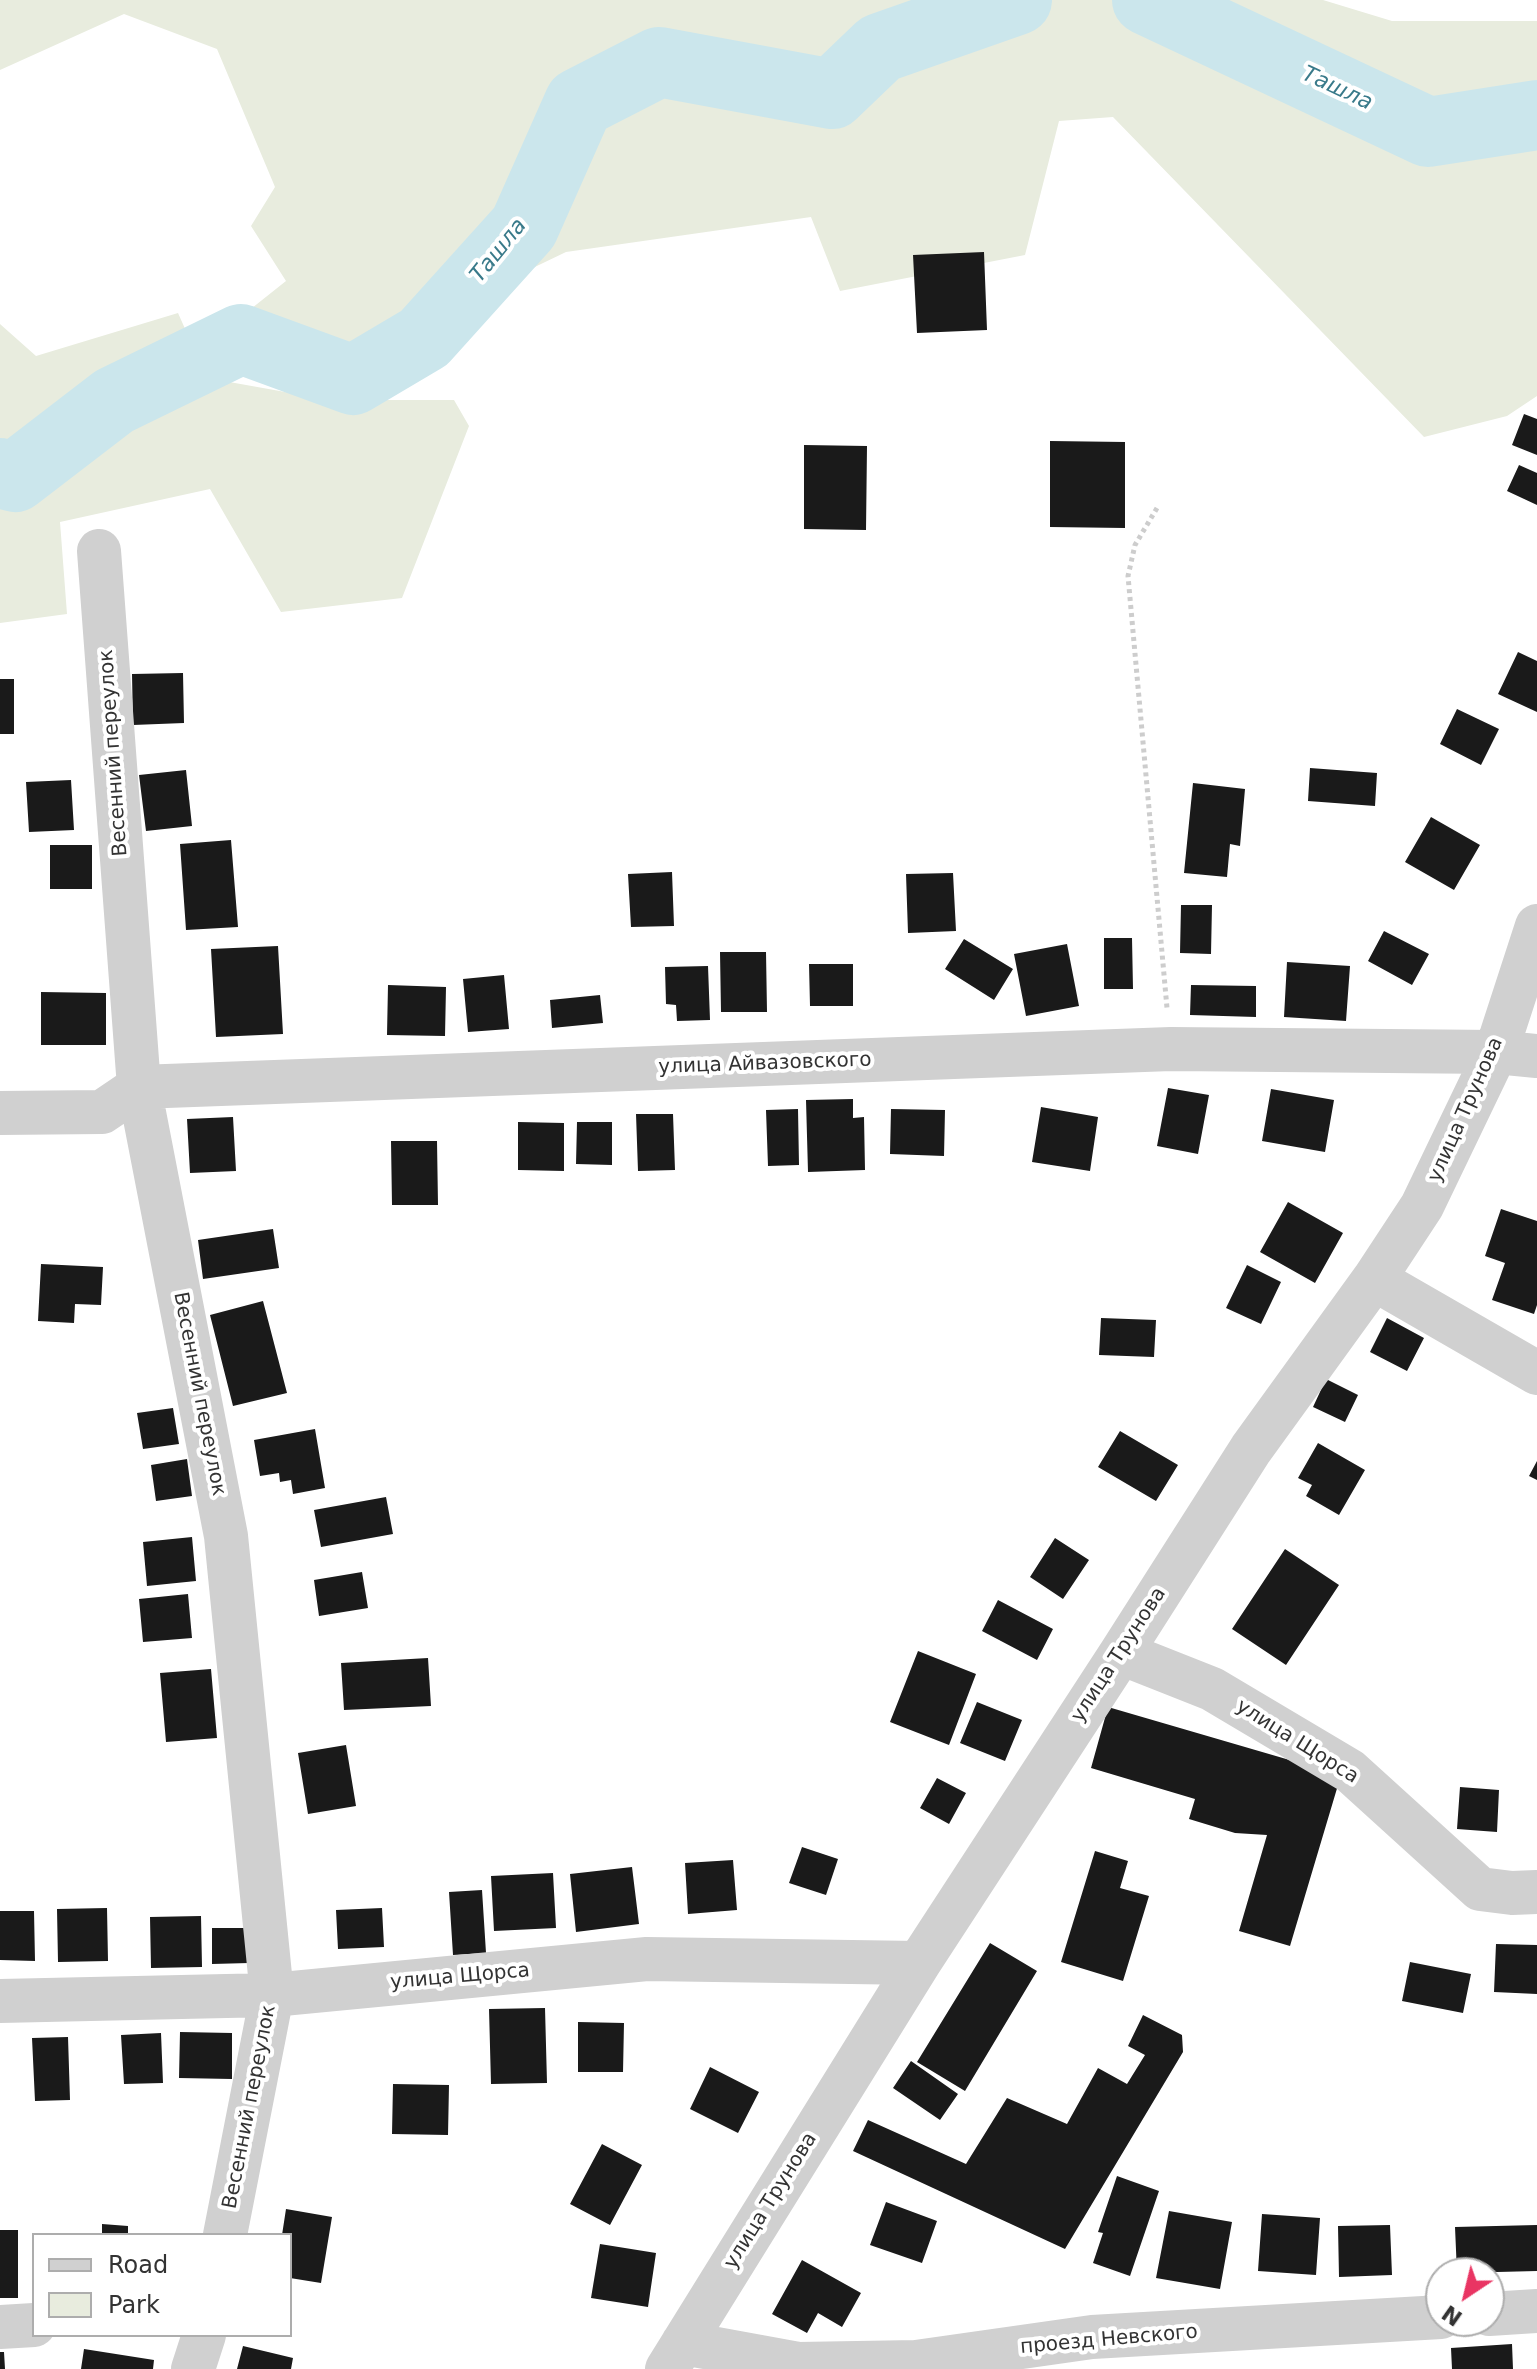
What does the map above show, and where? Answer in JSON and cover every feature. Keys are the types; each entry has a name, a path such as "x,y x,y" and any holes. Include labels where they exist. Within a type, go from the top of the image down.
{"street":[{"name":"Весенний переулок","path":"99,551 139,1087 226,1536 272,1995 225,2233"},
{"name":"улица Трунова","path":"675,2356 919,1963 1251,1449 1374,1279 1516,1054 1537,926"},
{"name":"улица Айвазовского","path":"139,1087 1171,1049 1516,1054"},
{"path":"0,1113 102,1112 139,1087"},
{"path":"1374,1279 1537,1373"},
{"name":"улица Щорса","path":"1121,1653 1212,1689 1350,1771 1480,1889 1537,1892"},
{"name":"улица Щорса","path":"0,2001 272,1995 647,1959 919,1963"},
{"path":"1505,2313 1537,2311"},
{"name":"проезд Невского","path":"675,2356 798,2364 916,2362 1092,2337 1425,2318"},
{"path":"0,2327 32,2325"},
{"path":"193,2369 203,2337"}],"path":[{"path":"1157,508 1135,545 1128,576 1171,1049"}],"green space":[{"path":"0,0 1323,0 1392,21 1537,21 1537,396 1507,416 1424,437 1113,117 1059,121 1025,255 840,291 811,217 566,252 341,360 293,346 247,312 286,281 251,226 275,187 217,49 124,14 0,70"},
{"path":"178,313 207,378 330,400 454,400 469,426 402,598 281,612 210,489 60,522 67,614 0,623 0,324 36,356"}],"building":[{"path":"984,252 987,330 917,333 913,255"},
{"path":"1524,414 1537,419 1537,455 1512,445"},
{"path":"1050,441 1125,442 1125,528 1050,527"},
{"path":"804,445 867,446 866,530 804,529"},
{"path":"1519,465 1537,473 1537,505 1507,491"},
{"path":"1518,652 1537,661 1537,712 1498,694"},
{"path":"183,673 184,723 133,725 132,674"},
{"path":"0,679 14,679 14,734 0,734"},
{"path":"1457,709 1499,729 1481,765 1440,744"},
{"path":"1310,768 1377,773 1375,806 1308,801"},
{"path":"186,770 192,826 146,831 139,775"},
{"path":"71,780 74,830 29,832 26,782"},
{"path":"1193,783 1245,789 1240,846 1230,844 1227,877 1184,873"},
{"path":"1431,817 1480,845 1454,890 1405,862"},
{"path":"231,840 238,927 186,930 180,844"},
{"path":"50,845 92,845 92,889 50,889"},
{"path":"672,872 674,926 631,927 628,874"},
{"path":"953,873 956,931 908,933 906,874"},
{"path":"1181,905 1212,905 1211,954 1180,953"},
{"path":"1384,931 1429,954 1412,985 1368,961"},
{"path":"1104,938 1132,938 1133,989 1104,989"},
{"path":"964,939 1013,969 994,1000 945,969"},
{"path":"1067,944 1079,1006 1026,1016 1014,954"},
{"path":"278,946 283,1034 216,1037 211,949"},
{"path":"720,952 766,952 767,1012 721,1012"},
{"path":"1287,962 1350,966 1346,1021 1284,1017"},
{"path":"809,964 853,964 853,1006 810,1006"},
{"path":"708,966 710,1020 677,1021 676,1005 666,1004 665,967"},
{"path":"504,975 509,1029 468,1032 463,979"},
{"path":"388,985 446,987 445,1036 387,1035"},
{"path":"1191,985 1256,986 1256,1017 1190,1015"},
{"path":"41,992 106,993 106,1045 41,1045"},
{"path":"600,995 603,1023 552,1028 550,1000"},
{"path":"1168,1088 1209,1095 1198,1154 1157,1146"},
{"path":"1271,1089 1334,1100 1325,1152 1262,1141"},
{"path":"853,1099 853,1118 864,1117 865,1170 808,1172 806,1100"},
{"path":"1041,1107 1098,1117 1090,1171 1032,1162"},
{"path":"798,1109 799,1165 768,1166 766,1110"},
{"path":"891,1109 945,1110 944,1156 890,1154"},
{"path":"636,1114 673,1114 675,1170 638,1171"},
{"path":"233,1117 236,1171 190,1173 187,1119"},
{"path":"518,1122 564,1123 564,1171 518,1170"},
{"path":"577,1122 612,1122 612,1165 576,1164"},
{"path":"391,1141 437,1141 438,1205 392,1205"},
{"path":"1288,1202 1343,1233 1315,1283 1260,1252"},
{"path":"1501,1209 1537,1221 1537,1305 1534,1314 1492,1300 1505,1263 1485,1256"},
{"path":"273,1229 279,1268 203,1279 198,1240"},
{"path":"41,1264 103,1267 101,1305 75,1304 74,1323 38,1321"},
{"path":"1247,1265 1281,1282 1261,1324 1226,1308"},
{"path":"263,1301 287,1393 233,1406 210,1315"},
{"path":"1101,1318 1156,1320 1154,1357 1099,1355"},
{"path":"1387,1318 1424,1338 1407,1371 1370,1352"},
{"path":"1326,1379 1358,1395 1345,1422 1313,1407"},
{"path":"173,1408 179,1444 143,1449 137,1413"},
{"path":"315,1429 325,1488 293,1494 291,1480 280,1482 279,1473 260,1476 254,1440"},
{"path":"1120,1431 1178,1465 1156,1501 1098,1467"},
{"path":"1318,1443 1365,1470 1339,1515 1306,1496 1312,1485 1298,1478"},
{"path":"187,1459 192,1496 156,1501 151,1465"},
{"path":"1537,1461 1537,1480 1529,1476"},
{"path":"386,1497 393,1534 321,1547 314,1510"},
{"path":"192,1537 196,1581 147,1586 143,1542"},
{"path":"1055,1538 1089,1560 1063,1599 1030,1577"},
{"path":"1285,1549 1339,1585 1286,1665 1232,1629"},
{"path":"362,1572 368,1608 319,1616 314,1580"},
{"path":"188,1594 192,1638 143,1642 139,1599"},
{"path":"998,1600 1053,1629 1037,1660 982,1631"},
{"path":"918,1651 976,1674 949,1745 890,1722"},
{"path":"428,1658 431,1706 344,1710 341,1663"},
{"path":"211,1669 217,1738 166,1742 160,1673"},
{"path":"977,1702 1022,1720 1005,1761 960,1743"},
{"path":"1108,1707 1341,1775 1290,1946 1239,1931 1267,1835 1235,1833 1189,1819 1195,1799 1091,1768"},
{"path":"346,1745 356,1806 308,1814 298,1753"},
{"path":"937,1778 966,1793 949,1824 920,1808"},
{"path":"1460,1787 1499,1790 1497,1832 1457,1829"},
{"path":"802,1847 838,1859 826,1895 789,1883"},
{"path":"1095,1851 1128,1861 1120,1888 1149,1896 1123,1981 1061,1962"},
{"path":"733,1860 737,1910 688,1914 685,1863"},
{"path":"632,1867 639,1924 576,1932 570,1874"},
{"path":"553,1873 556,1928 494,1931 491,1876"},
{"path":"482,1890 486,1953 453,1955 449,1892"},
{"path":"107,1908 108,1961 58,1962 57,1909"},
{"path":"382,1908 384,1947 338,1949 336,1910"},
{"path":"0,1911 34,1911 35,1961 0,1960"},
{"path":"201,1916 202,1967 151,1968 150,1917"},
{"path":"212,1928 248,1928 249,1963 212,1964"},
{"path":"990,1943 1037,1971 965,2091 917,2062"},
{"path":"1496,1944 1537,1945 1537,1994 1494,1992"},
{"path":"1410,1962 1471,1974 1463,2013 1402,2001"},
{"path":"545,2008 547,2083 491,2084 489,2009"},
{"path":"1143,2015 1182,2035 1183,2052 1065,2249 853,2151 868,2120 966,2164 1007,2098 1067,2124 1098,2068 1127,2084 1145,2055 1128,2046"},
{"path":"578,2022 624,2023 623,2072 578,2072"},
{"path":"180,2032 232,2033 232,2079 179,2078"},
{"path":"161,2033 163,2083 124,2084 121,2035"},
{"path":"68,2037 70,2100 35,2101 32,2038"},
{"path":"911,2061 958,2094 940,2120 893,2088"},
{"path":"710,2067 759,2092 738,2133 690,2109"},
{"path":"393,2084 449,2085 448,2135 392,2134"},
{"path":"602,2144 642,2165 610,2225 570,2204"},
{"path":"1117,2176 1159,2191 1130,2276 1093,2263 1103,2233 1098,2232"},
{"path":"886,2202 937,2221 922,2263 870,2245"},
{"path":"286,2209 332,2217 321,2283 292,2278 292,2233 282,2233"},
{"path":"1169,2211 1232,2222 1220,2289 1156,2278"},
{"path":"1262,2214 1320,2218 1316,2275 1258,2271"},
{"path":"102,2224 128,2226 128,2233 102,2233"},
{"path":"1390,2225 1392,2275 1339,2277 1338,2226"},
{"path":"1537,2225 1537,2271 1505,2272 1505,2257 1456,2257 1455,2227"},
{"path":"0,2230 18,2230 18,2298 0,2298"},
{"path":"600,2244 656,2253 648,2307 591,2298"},
{"path":"802,2260 861,2293 842,2327 818,2313 807,2333 772,2314"},
{"path":"1512,2344 1513,2369 1452,2369 1451,2348"},
{"path":"243,2346 293,2358 291,2369 237,2369"},
{"path":"84,2349 154,2360 153,2369 81,2369"},
{"path":"0,2352 4,2352 5,2369 0,2369"}],"waterway":[{"name":"Ташла","path":"0,473 15,477 114,401 241,339 353,380 424,338 524,227 579,103 659,62 832,94 880,48 1017,0"},
{"name":"Ташла","path":"1147,0 1428,132 1537,115"}]}
